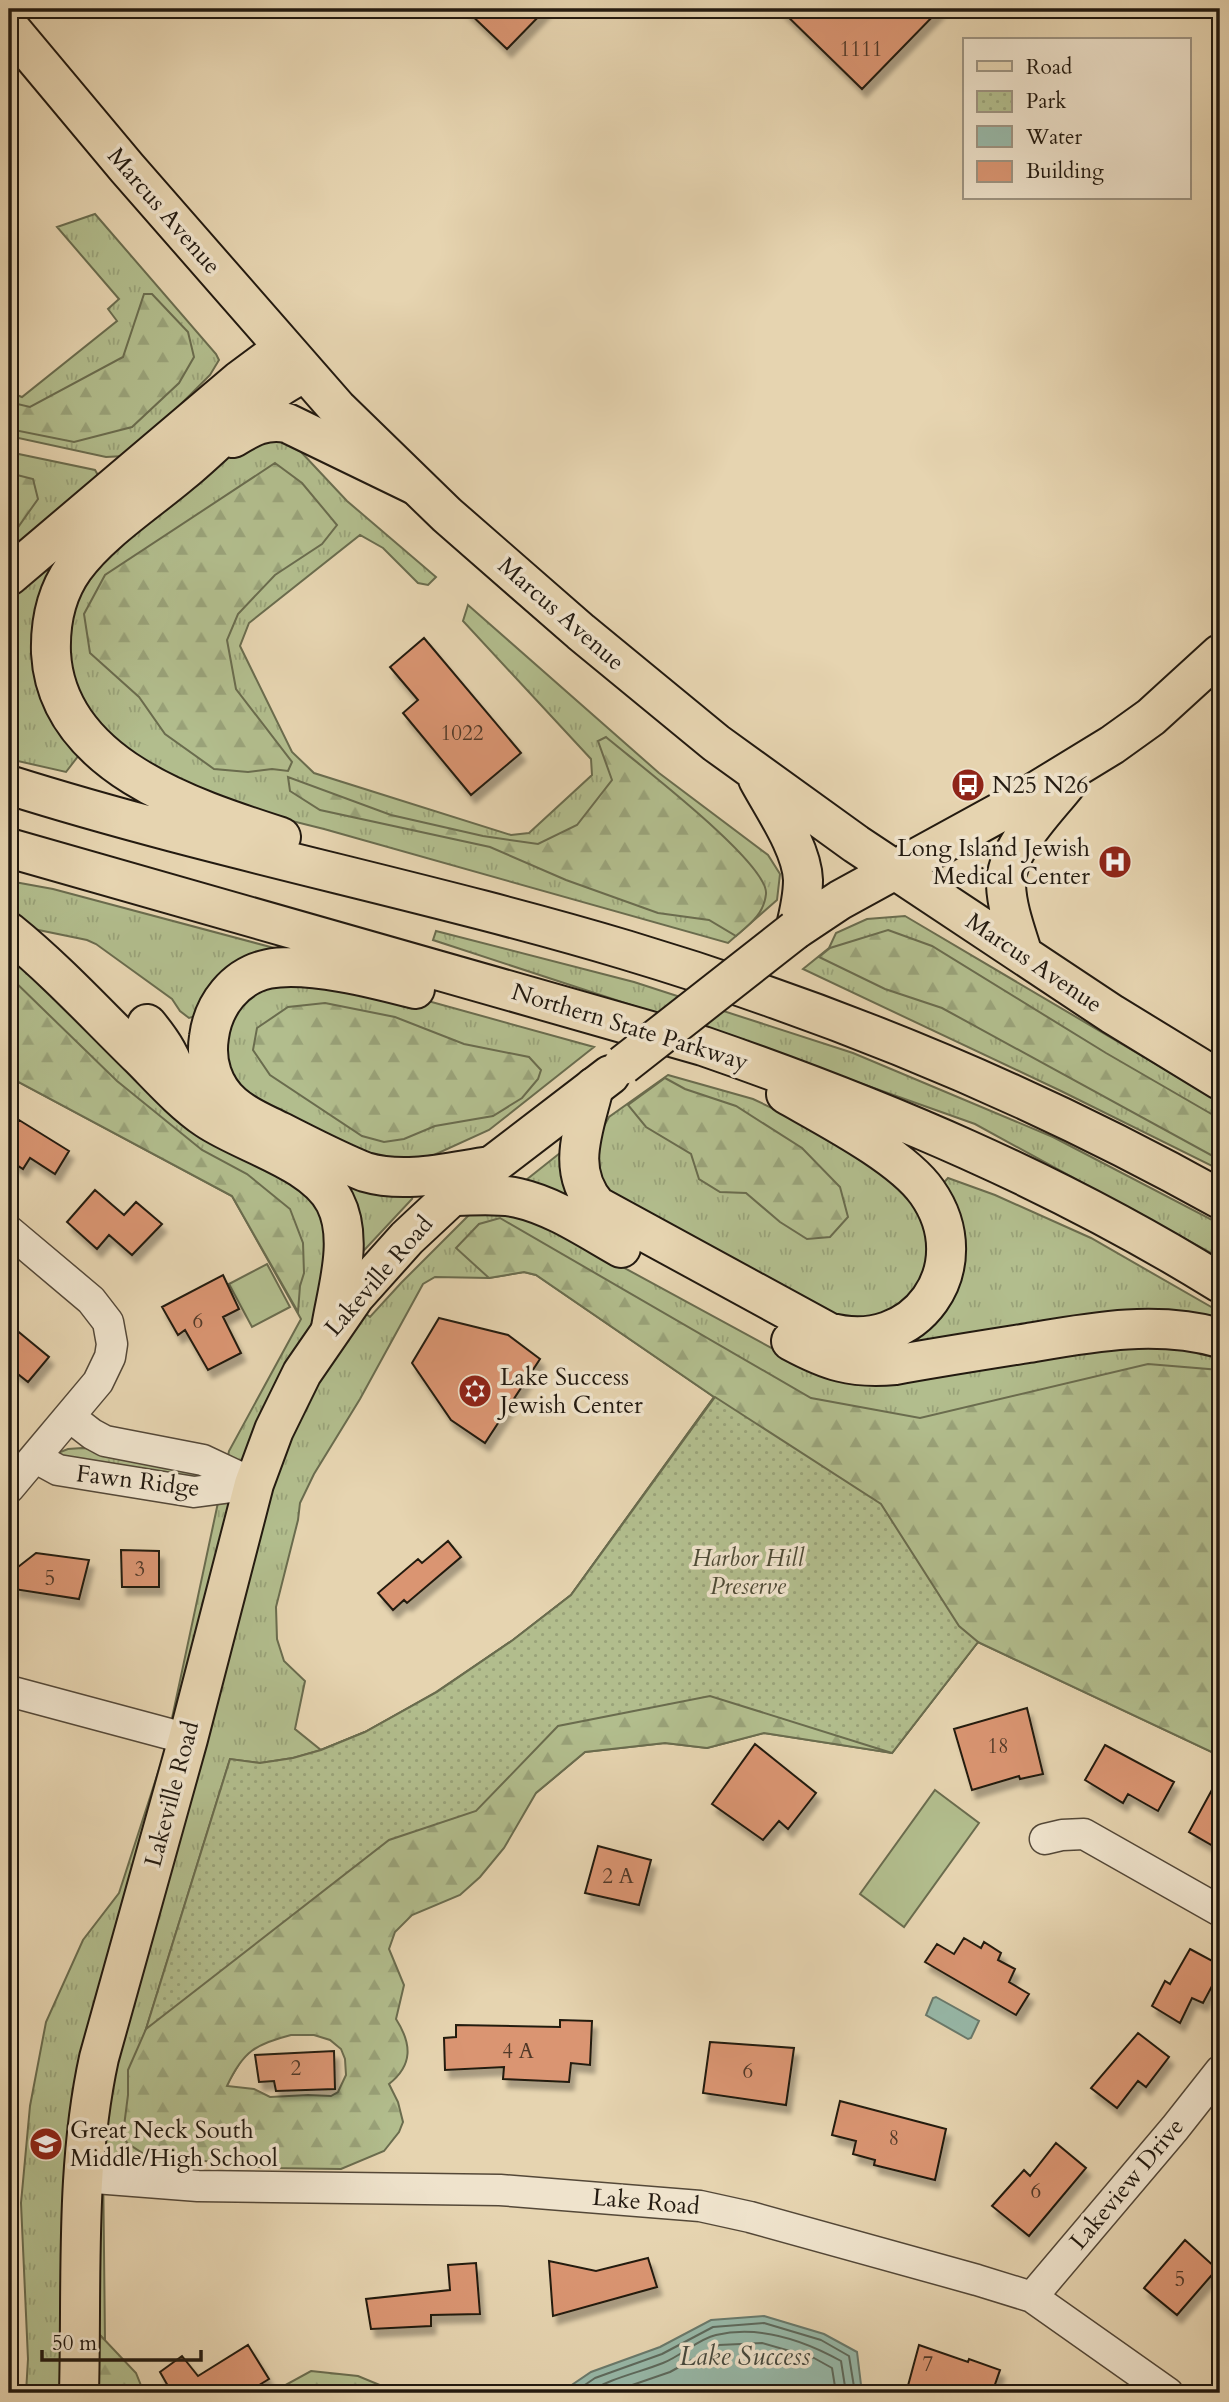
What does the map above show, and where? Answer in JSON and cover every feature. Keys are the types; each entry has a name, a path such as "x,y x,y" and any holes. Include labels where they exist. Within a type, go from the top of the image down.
{"main road":[{"name":"Marcus Avenue","path":"9,27 294,360 415,485 628,673 754,772 895,870 1144,1035 1220,1080"},
{"path":"294,360 274,391 90,549 74,568 63,586 52,621 53,673 68,712 83,734 105,756 151,785 214,813 295,841 435,899"},
{"path":"9,576 230,387 294,360"},
{"path":"195,461 253,426 277,421 304,429 415,485"},
{"name":"Lakeville Road","path":"79,2393 82,2177 89,2110 99,2058 188,1739 254,1484 288,1401 331,1328 381,1266 452,1196 795,930 840,900 1017,803 1082,764 1152,717 1220,654"},
{"path":"1023,955 1007,899 1008,867 1016,850 1082,764"},
{"path":"754,772 793,845 801,867 803,888 795,930"},
{"path":"9,785 188,836 626,950 807,1009 1023,1097 1220,1199"},
{"name":"Northern State Parkway","path":"9,848 625,1023 703,1046 810,1083 952,1142 1087,1207 1220,1283"},
{"path":"9,932 181,1097 218,1126 311,1175 331,1196 340,1216 343,1238 331,1328"},
{"path":"490,1166 412,1177 379,1176 336,1160 243,1112 226,1098 214,1078 208,1053 214,1015 225,996 244,979 265,970 293,968 396,984 508,1013 625,1023"},
{"path":"181,1097 170,1057 147,1024 184,1025 214,1015"},
{"path":"608,1076 580,1143 579,1168 584,1188 597,1206 828,1332 848,1337 876,1336 903,1325 921,1310 936,1289 947,1259 943,1224 928,1194 905,1170 860,1138 703,1046"},
{"path":"452,1196 502,1196 543,1206 810,1351 848,1365 895,1365 1088,1333 1135,1328 1192,1332 1220,1338"}],"street":[{"path":"9,1231 91,1300 108,1322 112,1344 110,1357 98,1382 9,1488"},
{"name":"Fawn Ridge","path":"70,1417 105,1441 203,1460 254,1484"},
{"name":"Fawn Ridge","path":"36,1458 58,1470 194,1492 254,1484"},
{"path":"9,1691 188,1739"},
{"path":"1045,1839 1062,1835 1084,1835 1220,1911"},
{"name":"Lakeview Drive","path":"1032,2297 1220,2071"},
{"name":"Lake Road","path":"82,2177 198,2186 500,2190 700,2206 750,2217 1032,2297 1168,2393"}],"green space":[{"path":"95,214 219,360 210,375 145,440 125,456 106,457 9,436 9,392 22,397 117,321 108,309 119,299 57,227"},
{"path":"144,294 152,294 188,332 194,357 179,383 132,427 74,442 9,429 9,402 30,407 123,357"},
{"path":"287,437 347,501 436,577 428,585 418,583 383,548 360,535 249,623 240,646 292,752 314,773 511,835 529,833 592,775 591,759 463,621 468,605 659,773 768,855 780,874 777,900 728,943 324,829 208,800 86,724 61,671 63,616 90,571 245,440"},
{"path":"9,452 95,470 102,482 9,563"},
{"path":"275,463 302,483 337,525 322,544 275,575 238,614 227,640 236,689 292,762 288,771 214,769 165,734 139,697 90,653 84,614 105,575"},
{"path":"9,475 33,479 38,499 9,540"},
{"path":"45,563 57,567 79,755 66,772 9,759 9,594"},
{"path":"606,737 698,813 746,860 761,879 766,894 765,901 756,918 736,936 709,920 658,913 566,880 490,847 320,810 290,791 288,777 391,815 483,836 538,844 577,825 612,780 598,741"},
{"path":"9,881 53,889 278,949 199,1015 189,1018 172,999 96,944 19,926 9,920"},
{"path":"905,916 1220,1102 1220,1170 1061,1091 803,969 829,948 836,933 867,919"},
{"path":"888,930 932,946 1106,1053 1220,1119 1220,1160 942,1008 885,989 819,957 830,948"},
{"path":"436,931 634,982 853,1053 1053,1137 1220,1224 1220,1258 975,1124 744,1042 433,940"},
{"path":"9,952 318,1202 331,1234 326,1282 370,1317 469,1215 487,1211 540,1222 821,1375 1110,1346 1196,1348 1220,1357 1220,1756 978,1642 892,1753 764,1733 707,1748 665,1743 585,1752 536,1793 338,1898 183,2158 183,2169 103,2160 105,2341 79,2313 78,2393 26,2393 28,2359 21,2203 30,2106 46,2022 83,1940 119,1893 165,1751 189,1723 172,1718 229,1451 301,1319 232,1196 9,1077","holes":["524,1272 536,1275 714,1397 571,1595 513,1640 436,1692 365,1732 321,1750 295,1729 305,1681 284,1661 277,1639 276,1607 300,1503 423,1284 435,1277 489,1278"]},
{"path":"9,976 117,1081 202,1150 247,1174 290,1209 303,1243 304,1273 298,1312 232,1196 9,1077"},
{"path":"285,979 410,996 594,1047 489,1130 434,1155 361,1161 229,1090 220,1036 251,988"},
{"path":"325,1003 395,1017 464,1044 529,1057 541,1070 538,1079 522,1098 493,1116 435,1126 404,1139 384,1142 362,1136 270,1075 253,1050 257,1028 288,1007"},
{"path":"668,1075 753,1099 833,1137 899,1184 935,1235 914,1304 880,1322 831,1323 592,1189 599,1135 609,1117"},
{"path":"665,1078 685,1089 736,1106 802,1148 840,1187 848,1217 830,1237 807,1239 780,1222 746,1193 720,1192 699,1179 691,1154 646,1127 628,1105"},
{"path":"560,1153 568,1191 583,1212 521,1184"},
{"path":"948,1178 995,1195 1091,1238 1220,1312 1220,1328 885,1359 941,1310 938,1189"},
{"path":"348,1180 414,1192 412,1199 355,1260 332,1184"},
{"path":"500,1218 811,1398 920,1418 1148,1364 1220,1370 1220,1756 978,1642 892,1753 764,1733 707,1748 665,1743 585,1752 536,1793 504,1848 480,1877 460,1895 412,1915 395,1932 389,1949 404,1985 396,2019 405,2037 407,2054 402,2069 389,2084 398,2102 403,2122 399,2132 384,2151 341,2169 268,2168 144,2154 127,2143 123,2134 128,2070 146,2029 230,1759 260,1763 293,1758 365,1732 437,1692 513,1640 571,1595 714,1397 536,1275 524,1272 489,1278 456,1248 479,1224","holes":["291,2035 314,2035 330,2040 341,2049 346,2075 338,2092 331,2096 270,2097 254,2089 227,2086 245,2057 260,2046"]},
{"path":"267,1264 290,1307 252,1327 229,1284"},
{"name":"Harbor Hill Preserve","path":"715,1397 881,1504 959,1626 978,1642 892,1753 710,1696 558,1726 476,1811 389,1840 146,2029 230,1759 260,1763 293,1758 365,1732 437,1692 513,1640 571,1595"},
{"path":"82,1448 96,1449 217,1479 87,1469 55,1454"},
{"path":"935,1790 979,1823 904,1927 860,1894"},
{"path":"82,2316 136,2373 144,2393 80,2393"},
{"path":"311,2371 358,2376 399,2393 271,2393"}],"water":[{"path":"936,1997 979,2021 971,2038 968,2039 926,2015 933,1998"},
{"name":"Lake Success","path":"764,2316 824,2334 857,2352 862,2393 560,2393 591,2372 660,2347 711,2320"}],"building":[{"path":"465,9 546,9 507,49"},
{"path":"780,9 940,9 862,89"},
{"path":"424,638 521,753 471,795 403,713 418,700 390,667"},
{"path":"19,1120 69,1151 55,1174 30,1158 23,1169 9,1160 9,1136"},
{"path":"95,1190 124,1215 136,1202 162,1224 132,1255 109,1235 97,1249 67,1222"},
{"path":"223,1275 239,1309 223,1317 241,1353 208,1370 185,1330 178,1335 162,1307"},
{"name":"Lake Success Jewish Center","path":"439,1318 508,1335 540,1359 485,1443 451,1420 412,1363"},
{"path":"9,1324 49,1357 28,1382 9,1367"},
{"path":"448,1541 461,1557 407,1603 404,1600 393,1610 378,1593 418,1559 422,1563"},
{"path":"121,1550 159,1551 159,1587 122,1587"},
{"path":"36,1553 89,1560 79,1599 14,1589 18,1567"},
{"path":"1027,1708 1043,1774 1020,1779 1019,1776 972,1790 954,1729"},
{"path":"755,1744 816,1793 788,1829 779,1821 763,1840 712,1804"},
{"path":"1105,1745 1174,1782 1158,1811 1128,1794 1123,1803 1085,1780"},
{"path":"1220,1775 1220,1850 1189,1832"},
{"path":"598,1846 651,1860 639,1905 585,1893"},
{"path":"964,1938 981,1948 984,1942 1001,1953 998,1960 1015,1969 1009,1982 1029,1994 1016,2015 925,1962 937,1944 954,1954"},
{"path":"1190,1949 1220,1965 1220,1971 1203,2003 1192,1998 1180,2023 1152,2006 1165,1981 1170,1984"},
{"path":"560,2020 592,2021 590,2065 571,2063 569,2082 503,2079 504,2067 445,2070 444,2038 456,2037 456,2025 560,2027"},
{"path":"1138,2033 1169,2057 1146,2087 1138,2081 1117,2108 1091,2088"},
{"path":"710,2042 794,2048 786,2105 703,2093"},
{"path":"334,2051 335,2089 276,2091 274,2081 259,2082 255,2055"},
{"path":"840,2101 946,2129 935,2180 874,2165 875,2160 853,2154 856,2141 832,2135"},
{"path":"1056,2143 1086,2168 1029,2236 992,2206 1024,2170 1030,2176"},
{"path":"1185,2240 1217,2269 1177,2315 1144,2288"},
{"path":"648,2258 657,2287 553,2316 549,2261 596,2271"},
{"path":"476,2263 480,2314 431,2315 431,2326 371,2329 366,2299 450,2290 448,2265"},
{"path":"248,2345 269,2379 246,2393 172,2393 160,2372 182,2356 198,2376"},
{"path":"919,2345 1000,2370 992,2393 906,2393"}],"place":[{"name":"N25 N26","path":"968,785"},
{"name":"Long Island Jewish Medical Center","path":"1115,862"},
{"name":"Lake Success Jewish Center","path":"475,1391"},
{"name":"Great Neck South Middle/High School","path":"46,2144"}]}
